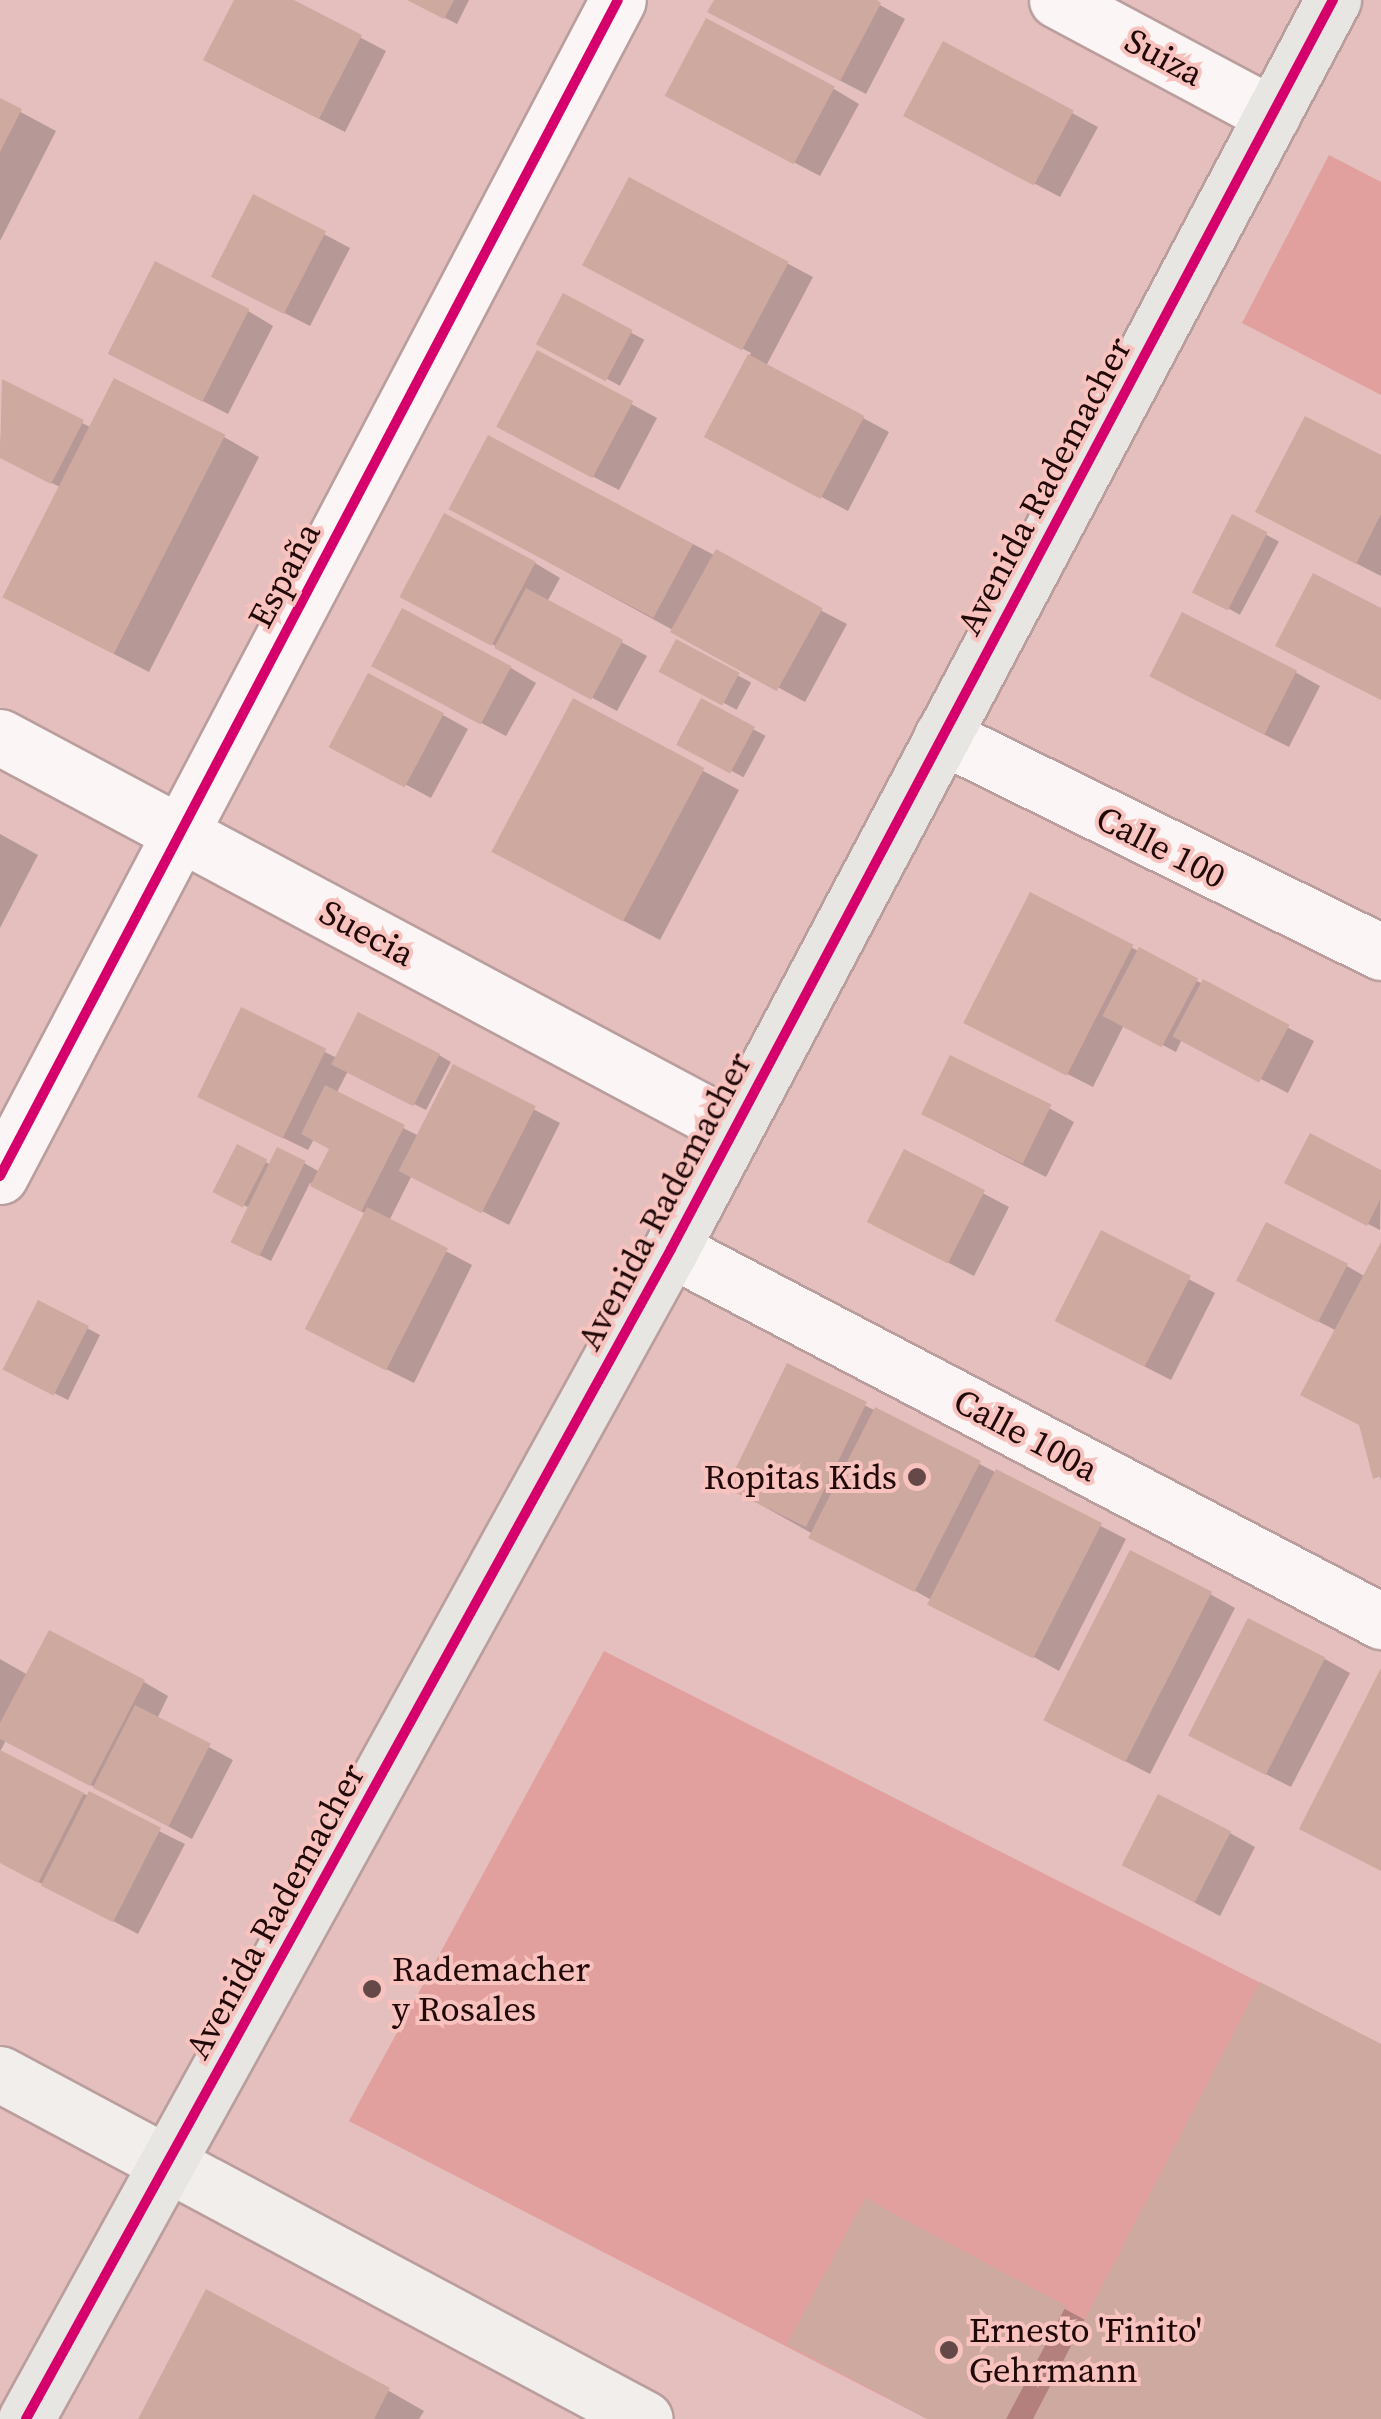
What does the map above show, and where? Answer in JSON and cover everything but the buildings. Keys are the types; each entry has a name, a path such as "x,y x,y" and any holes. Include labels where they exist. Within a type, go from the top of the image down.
{"main road":[{"name":"Avenida Rademacher","path":"26,2419 671,1249 1333,0"},
{"path":"0,2074 645,2419"}],"street":[{"name":"España","path":"0,1176 618,0"},
{"name":"Suiza","path":"1056,0 1272,115"},
{"name":"Calle 100","path":"942,736 1381,952"},
{"name":"Suecia","path":"0,737 734,1129"},
{"name":"Calle 100a","path":"671,1249 1381,1621"}],"shaded area":[{"path":"1329,155 1381,182 1381,395 1242,323"},
{"path":"604,1651 1381,2044 1381,2419 927,2419 349,2121"}],"cycle path":[{"path":"0,1176 618,0"},
{"path":"26,2419 671,1249 1333,0"}],"place":[{"name":"Ropitas Kids","path":"917,1477"},
{"name":"Rademacher y Rosales","path":"372,1989"},
{"name":"Ernesto 'Finito' Gehrmann","path":"949,2350"}]}
